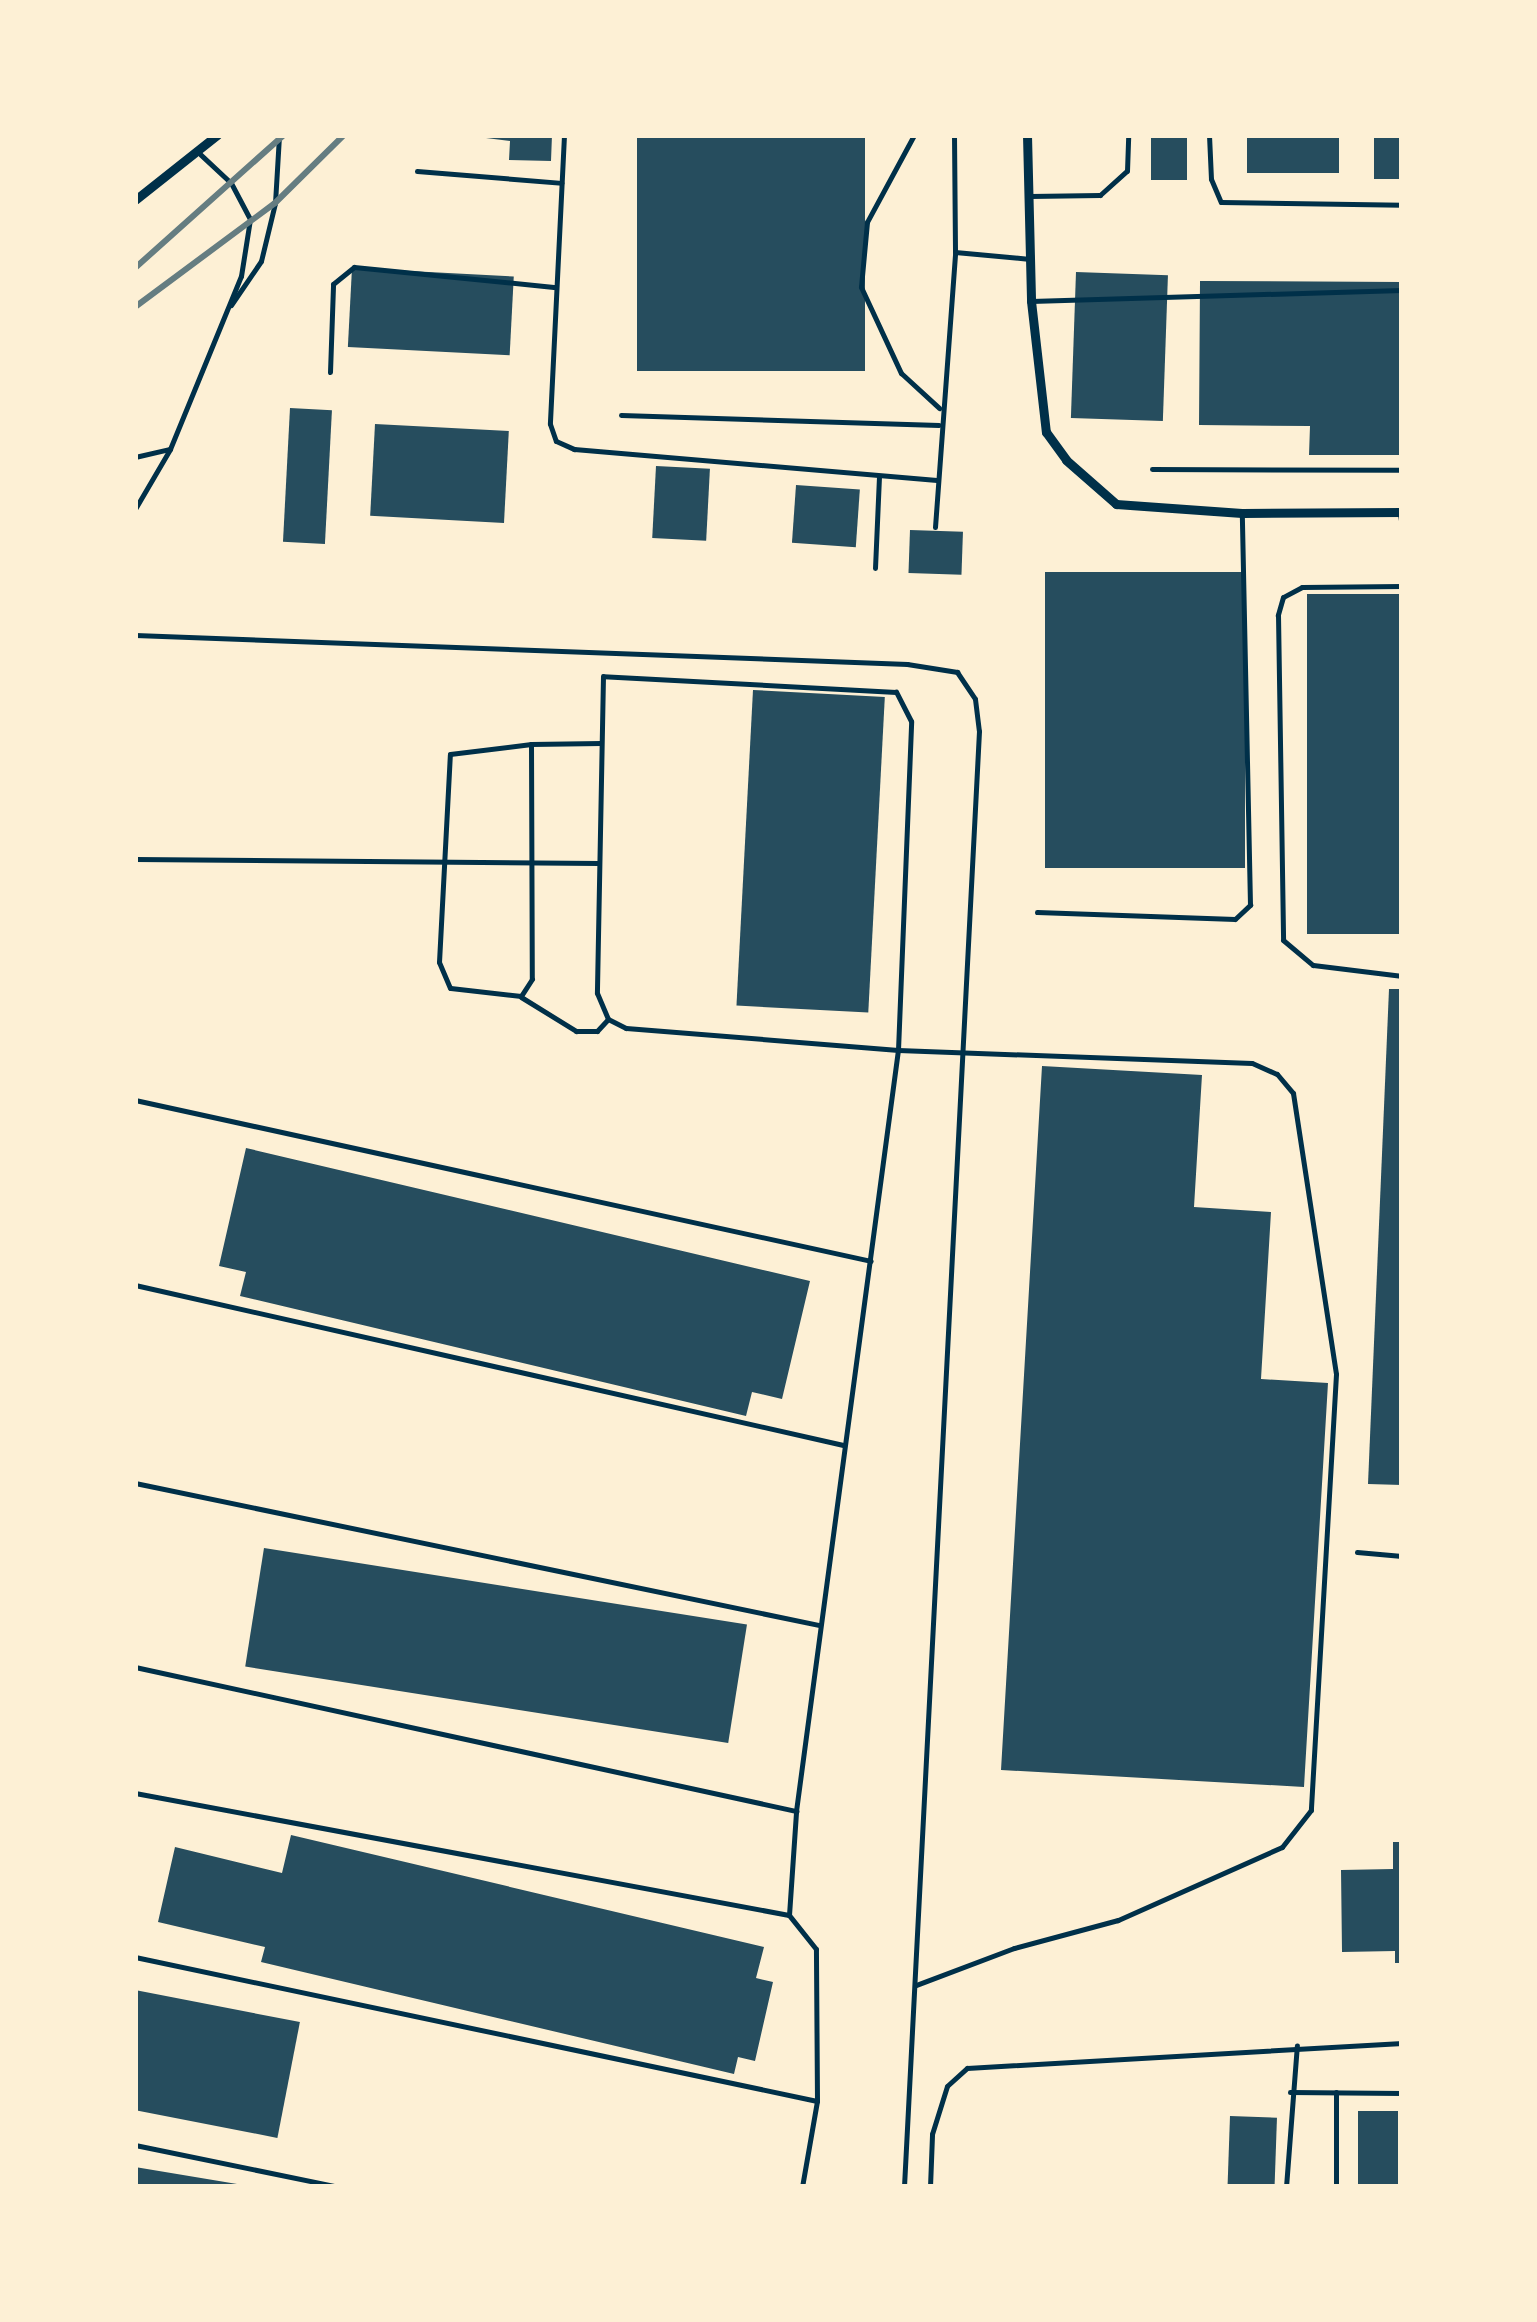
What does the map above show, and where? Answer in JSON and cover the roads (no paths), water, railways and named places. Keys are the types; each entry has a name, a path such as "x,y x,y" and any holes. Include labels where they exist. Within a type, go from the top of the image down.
{"street":[{"path":"135,200 200,154 217,135"},
{"path":"1026,135 1031,300 1046,432 1066,460 1116,504 1242,513 1401,512"}],"lane":[{"path":"224,315 262,261 275,202 280,135"},
{"path":"564,135 550,424 556,441 574,450 936,480"},
{"path":"914,135 867,222 862,286 901,373 939,408"},
{"path":"936,527 939,408 955,252 954,135"},
{"path":"1028,196 1100,195 1127,171 1128,135"},
{"path":"1209,135 1211,178 1221,202 1402,205"},
{"path":"135,508 170,449 241,276 250,218 230,183 200,154"},
{"path":"417,171 562,183"},
{"path":"955,252 1030,260"},
{"path":"330,372 333,284 354,267 556,287"},
{"path":"1031,300 1402,290"},
{"path":"621,414 939,425"},
{"path":"135,457 170,449"},
{"path":"1152,469 1402,470"},
{"path":"874,568 880,477"},
{"path":"1401,512 1402,527"},
{"path":"1037,912 1235,919 1250,905 1242,513"},
{"path":"1402,586 1302,588 1283,597 1278,615 1283,940 1312,965 1402,976"},
{"path":"135,634 907,664 957,672 975,700 979,731 904,2187"},
{"path":"802,2187 818,2101 816,1950 789,1914 796,1811 898,1050 911,721 906,700 896,692 602,676 597,993 608,1019 626,1028 898,1050 1180,1056 1252,1063 1277,1074 1293,1093 1336,1374 1312,1810 1282,1847 1118,1920 1014,1948 916,1985"},
{"path":"602,742 530,744 450,754 442,980 450,988 521,996 576,1031 598,1031 608,1019"},
{"path":"521,996 532,979 530,744"},
{"path":"135,859 600,863"},
{"path":"135,1100 871,1260"},
{"path":"135,1285 843,1445"},
{"path":"135,1482 819,1625"},
{"path":"1357,1552 1402,1556"},
{"path":"135,1668 796,1811"},
{"path":"135,1793 789,1914"},
{"path":"135,1957 818,2101"},
{"path":"930,2187 932,2134 947,2086 967,2068 1296,2045 1402,2043"},
{"path":"1286,2187 1296,2045"},
{"path":"1290,2092 1402,2094"},
{"path":"1336,2092 1336,2187"},
{"path":"135,2145 339,2187"}],"railway":[{"path":"135,268 284,135"},
{"path":"135,307 275,203 344,135"}]}
